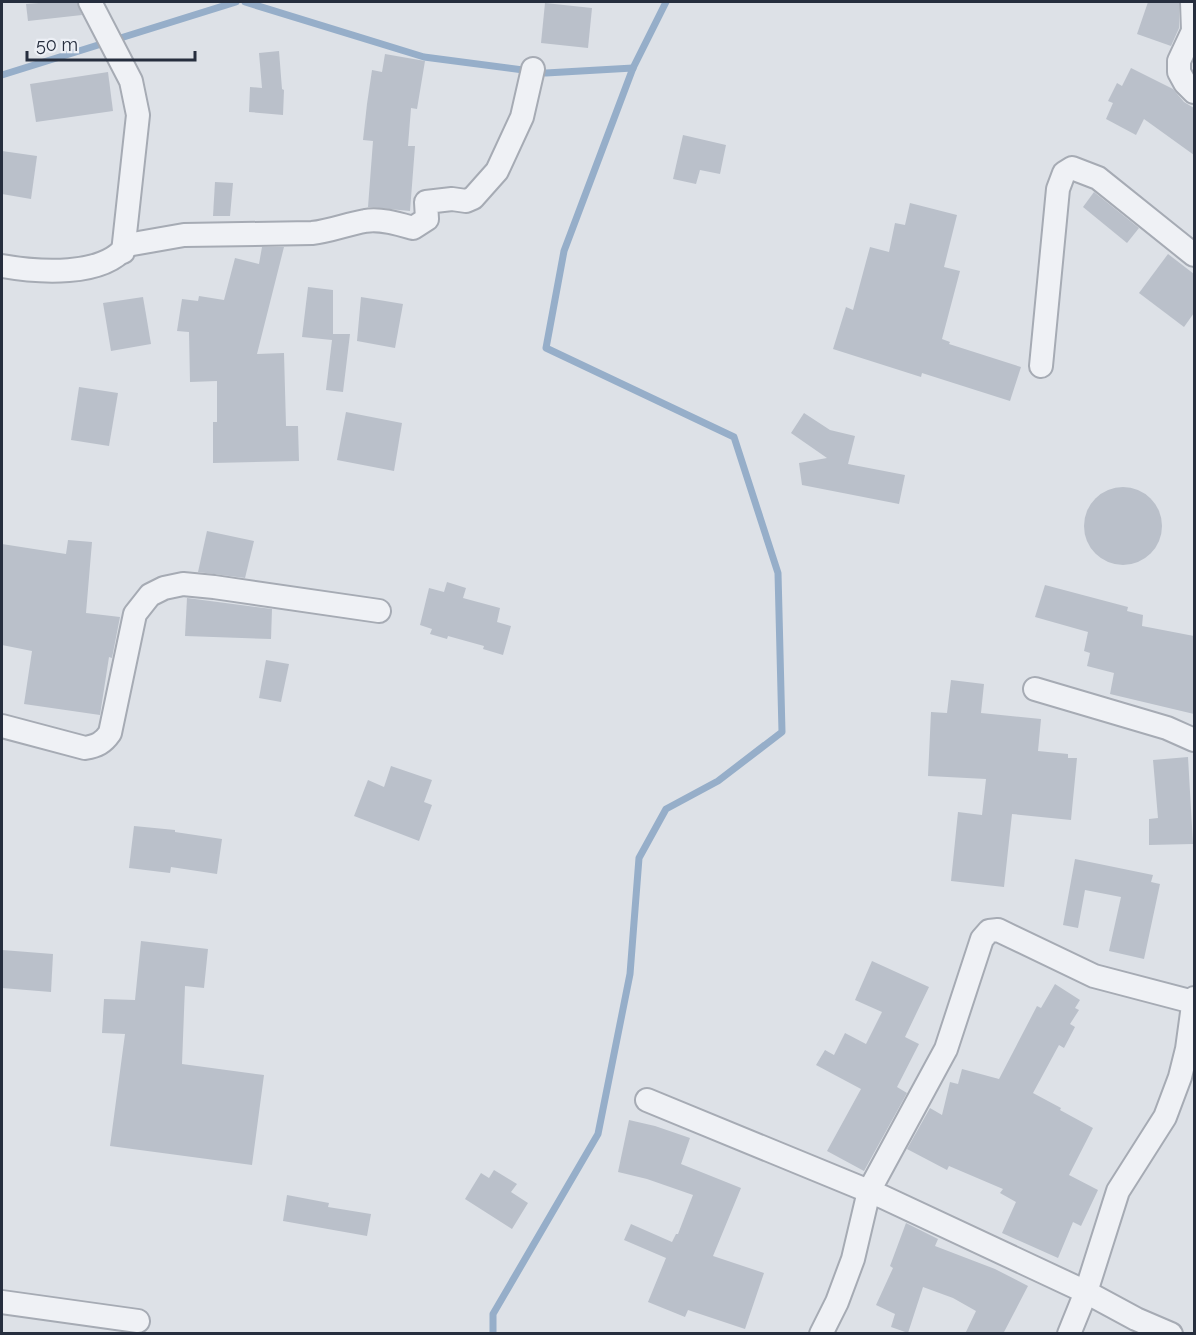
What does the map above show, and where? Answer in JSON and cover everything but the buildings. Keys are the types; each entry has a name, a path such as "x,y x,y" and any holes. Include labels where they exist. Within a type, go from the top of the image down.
{"street":[{"path":"90,2 131,81 137,106 137,130 123,252"},
{"path":"1192,2 1193,31 1179,61 1179,72 1194,92"},
{"path":"2,266 28,271 82,268 103,263 123,252 127,246 142,241 184,235 312,233 367,220 395,223 413,228 427,219 426,202 452,199 466,201 473,198 497,171 522,117 533,69"},
{"path":"1041,366 1058,189 1064,173 1072,168 1098,178 1194,255"},
{"path":"2,726 85,748 95,747 104,742 110,733 135,614 150,595 164,588 183,584 214,587 379,611"},
{"path":"1035,689 1167,728 1194,740"},
{"path":"821,1334 837,1302 853,1259 869,1191 946,1049 982,939 989,931 998,930 1094,976 1194,1000 1187,1049 1180,1077 1165,1117 1118,1191 1086,1292 1069,1334"},
{"path":"647,1100 869,1191 959,1231 1086,1292 1136,1319 1171,1334"},
{"path":"2,1302 138,1322"}],"waterway":[{"path":"2,75 236,2"},
{"path":"245,2 424,57 546,73 633,68"},
{"path":"493,1334 493,1314 598,1134 630,974 639,858 666,809 718,781 782,732 778,573 734,437 546,348 564,251 633,68 666,2"}]}
